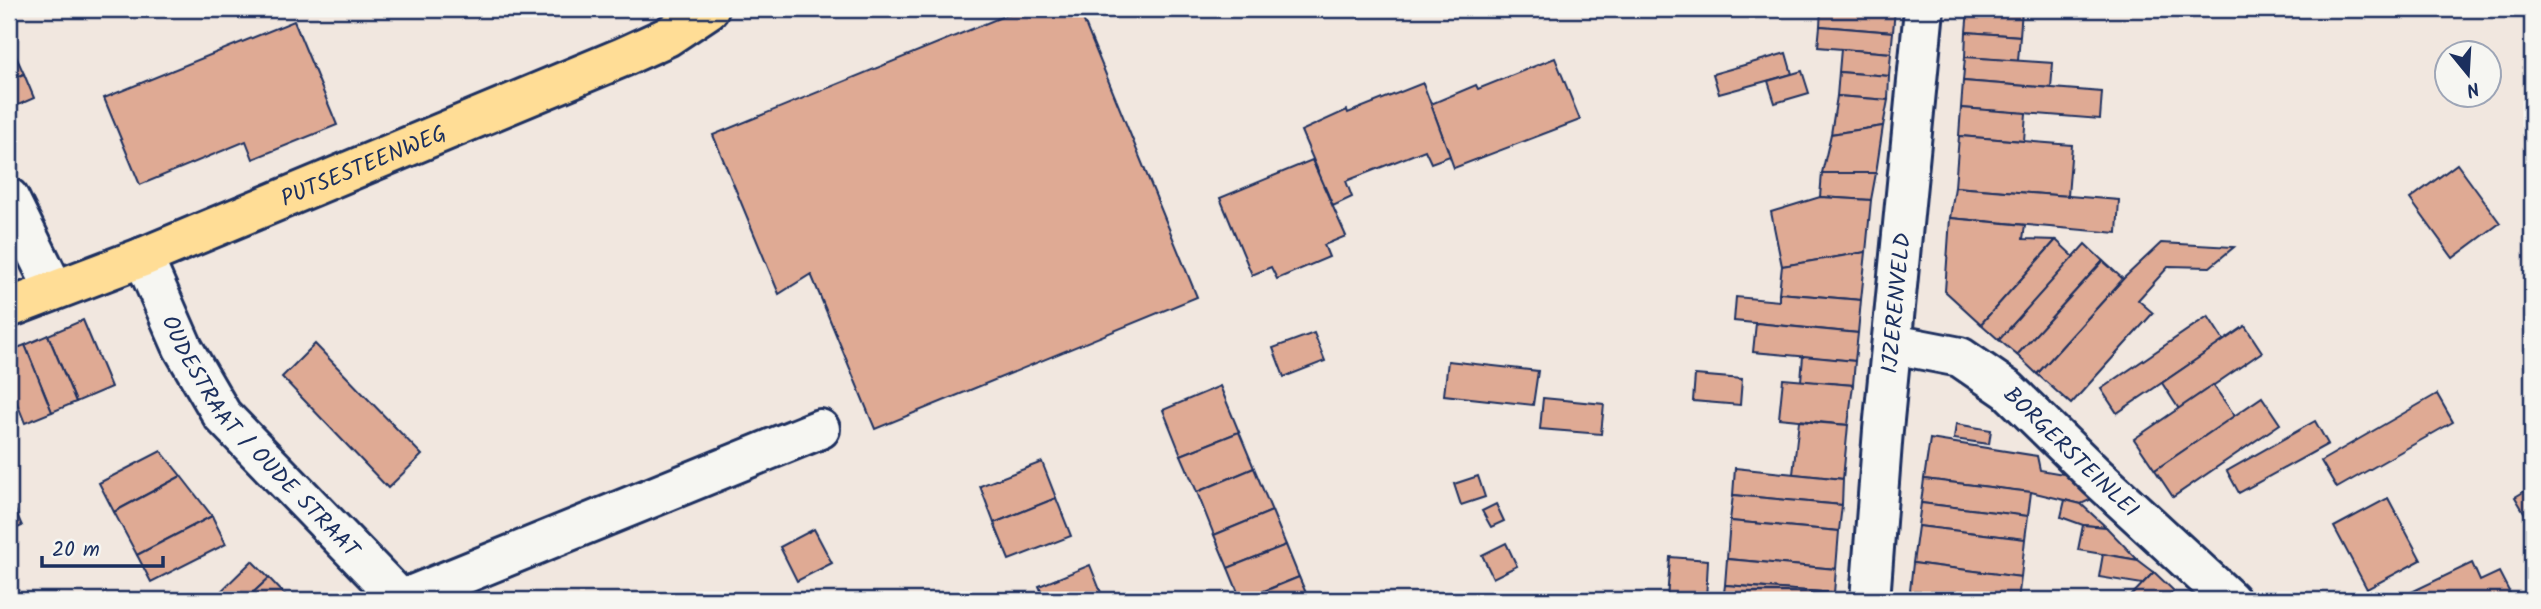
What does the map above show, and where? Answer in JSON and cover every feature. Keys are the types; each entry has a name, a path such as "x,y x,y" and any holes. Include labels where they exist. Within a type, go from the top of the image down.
{"main road":[{"name":"PUTSESTEENWEG","path":"9,308 143,257 623,57 667,37 709,9"}],"street":[{"name":"IJZERENVELD","path":"1870,600 1883,430 1924,9"},
{"path":"9,198 54,289"},
{"name":"OUDESTRAAT / OUDE STRAAT","path":"143,257 183,348 222,415 401,600"},
{"name":"BORGERSTEINLEI","path":"1893,344 1960,357 2008,390 2230,600"},
{"path":"401,600 820,429"}],"building":[{"path":"1021,9 1079,9 1197,297 875,429 811,274 779,294 713,135"},
{"path":"1821,9 1895,9 1893,32 1820,26"},
{"path":"1968,9 2022,9 2020,36 1966,32"},
{"path":"294,21 337,125 253,159 246,141 140,185 104,98"},
{"path":"1820,26 1893,32 1891,53 1818,47"},
{"path":"1966,32 2020,36 2018,61 1965,57"},
{"path":"1841,49 1891,53 1889,76 1839,72"},
{"path":"14,52 24,74 9,80 9,54"},
{"path":"1786,53 1792,74 1719,94 1713,74"},
{"path":"1965,57 2053,63 2051,88 1963,81"},
{"path":"1555,58 1580,120 1454,168 1431,104 1476,85 1478,89"},
{"path":"1802,71 1809,93 1775,103 1768,81"},
{"path":"1839,72 1889,76 1888,100 1837,96"},
{"path":"24,74 34,98 9,109 9,80"},
{"path":"1963,81 2102,92 2100,119 1961,108"},
{"path":"1423,83 1450,156 1431,163 1425,150 1346,181 1352,197 1333,206 1301,131 1347,110 1348,113"},
{"path":"1837,96 1888,100 1883,126 1831,134"},
{"path":"1961,108 2026,113 2024,141 1959,136"},
{"path":"1883,126 1876,173 1822,173 1831,134"},
{"path":"1959,136 2072,145 2068,196 1955,187"},
{"path":"1312,160 1346,236 1324,245 1329,257 1277,279 1271,267 1252,275 1220,198"},
{"path":"2457,164 2500,223 2453,258 2410,199"},
{"path":"1822,173 1876,173 1871,200 1820,197"},
{"path":"1955,187 2119,200 2117,233 1950,218"},
{"path":"1820,197 1871,200 1866,252 1782,266 1771,212"},
{"path":"1950,218 2025,225 2023,239 2056,240 1981,324 1945,291"},
{"path":"2056,240 2074,257 1999,340 1981,324"},
{"path":"2161,243 2234,247 2210,267 2169,266 2138,300 2153,313 2071,404 2037,374 2123,279"},
{"path":"2085,244 2103,261 2017,355 1999,340"},
{"path":"1866,252 1861,300 1779,293 1782,266"},
{"path":"2103,261 2123,279 2037,374 2017,355"},
{"path":"1779,293 1861,300 1858,333 1734,321 1736,297 1779,301"},
{"path":"2208,316 2224,341 2117,413 2101,389"},
{"path":"83,320 111,387 76,402 48,335"},
{"path":"1756,323 1858,333 1855,361 1753,352"},
{"path":"2245,326 2262,352 2179,409 2162,383"},
{"path":"1314,333 1325,361 1284,377 1273,348"},
{"path":"48,335 76,402 52,412 25,345"},
{"path":"315,344 422,455 388,488 282,377"},
{"path":"25,345 52,412 25,423 9,383 9,351"},
{"path":"1803,356 1855,361 1853,385 1801,381"},
{"path":"1448,361 1538,371 1533,405 1444,395"},
{"path":"1695,375 1742,379 1740,405 1693,401"},
{"path":"1783,379 1853,385 1848,425 1779,418"},
{"path":"2213,385 2235,416 2155,470 2134,439"},
{"path":"1220,386 1239,432 1181,455 1163,410"},
{"path":"2437,394 2453,422 2337,488 2321,461"},
{"path":"2262,397 2280,424 2173,497 2155,470"},
{"path":"1543,398 1604,404 1601,434 1540,429"},
{"path":"1799,421 1848,425 1843,479 1793,474"},
{"path":"2315,421 2328,444 2239,493 2227,471"},
{"path":"1956,424 1991,430 1989,444 1954,439"},
{"path":"1239,432 1254,468 1197,492 1181,455"},
{"path":"1930,439 2037,456 2040,470 2069,475 2092,499 2081,504 2031,492 1924,479"},
{"path":"161,451 181,476 114,512 99,483"},
{"path":"1042,462 1056,498 994,523 980,486"},
{"path":"1254,468 1272,511 1214,535 1197,492"},
{"path":"1735,468 1843,479 1842,505 1733,495"},
{"path":"181,476 212,516 137,555 114,512"},
{"path":"1478,476 1485,497 1461,505 1454,484"},
{"path":"1924,479 2031,492 2028,516 1921,503"},
{"path":"2532,487 2532,523 2531,524 2515,497"},
{"path":"1733,495 1842,505 1839,531 1730,521"},
{"path":"9,496 22,526 9,532"},
{"path":"1056,498 1071,536 1009,560 994,523"},
{"path":"2388,498 2421,560 2367,589 2334,527"},
{"path":"2065,500 2081,504 2106,527 2083,525 2061,517"},
{"path":"1921,503 2028,516 2025,539 1918,526"},
{"path":"1496,504 1504,521 1491,527 1482,511"},
{"path":"1272,511 1286,545 1228,568 1214,535"},
{"path":"212,516 226,544 151,582 137,555"},
{"path":"1730,521 1839,531 1836,569 1727,559"},
{"path":"2083,525 2106,527 2138,560 2078,550"},
{"path":"1918,526 2025,539 2021,577 1913,563"},
{"path":"814,529 832,563 797,581 780,547"},
{"path":"1506,543 1517,566 1493,578 1482,555"},
{"path":"1286,545 1299,577 1241,600 1228,568"},
{"path":"2103,554 2138,560 2154,572 2142,584 2099,577"},
{"path":"1670,557 1708,560 1706,600 1667,600"},
{"path":"1727,559 1836,569 1834,593 1725,585"},
{"path":"252,561 269,578 245,600 214,598"},
{"path":"1913,563 2021,577 2018,600 1909,600"},
{"path":"2472,563 2480,581 2499,572 2513,599 2399,598"},
{"path":"1090,565 1104,600 1045,600 1039,586"},
{"path":"2154,572 2174,591 2165,600 2127,600"},
{"path":"1299,577 1309,600 1243,600"},
{"path":"269,578 290,600 245,600"},
{"path":"1725,585 1834,593 1833,600 1723,600"}]}
